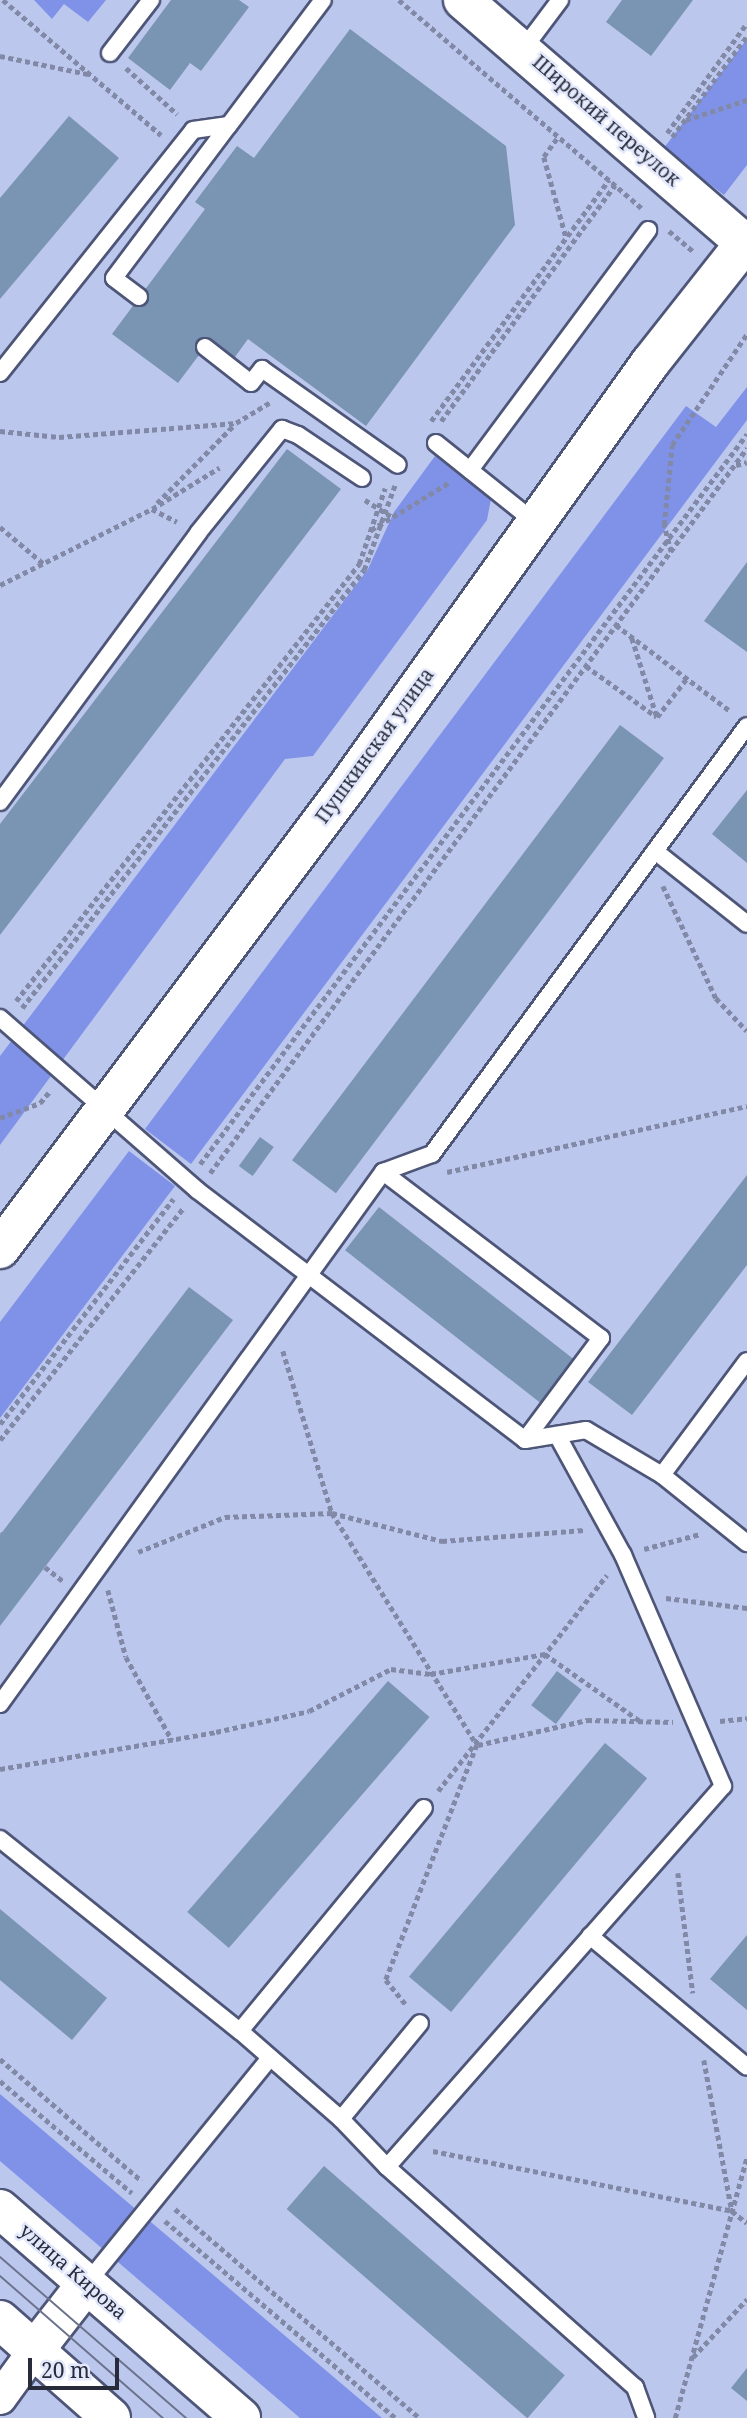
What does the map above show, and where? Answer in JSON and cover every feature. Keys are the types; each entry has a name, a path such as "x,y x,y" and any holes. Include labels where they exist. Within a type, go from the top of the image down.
{"main road":[{"name":"Широкий переулок","path":"463,0 524,48 746,243"},
{"name":"Пушкинская улица","path":"0,1249 339,798 718,273 746,243"},
{"name":"улица Кирова","path":"0,2209 241,2418"},
{"path":"34,2350 87,2283"},
{"path":"0,2320 111,2418"}],"street":[{"path":"0,2399 34,2350"}],"lane":[{"path":"110,53 151,0"},
{"path":"139,298 114,278 323,0"},
{"path":"524,48 560,0"},
{"path":"0,373 193,130 229,125"},
{"path":"470,470 652,224"},
{"path":"205,347 251,383 262,369 400,470"},
{"path":"0,802 198,533 282,429 298,435 362,478"},
{"path":"436,443 536,523"},
{"path":"0,1704 102,1566 306,1273 383,1172 432,1154 744,726"},
{"path":"655,851 747,924"},
{"path":"4,1020 67,1072 192,1185 525,1440 586,1430 662,1475 747,1543"},
{"path":"383,1172 601,1338 525,1440"},
{"path":"662,1475 747,1361"},
{"path":"387,2167 723,1786 623,1555 557,1435"},
{"path":"240,2031 424,1808"},
{"path":"0,1839 240,2031 341,2119 387,2167 635,2387 646,2418"},
{"path":"590,1936 747,2067"},
{"path":"341,2119 420,2023"},
{"path":"87,2283 270,2058"}],"path":[{"path":"399,0 557,139 615,185 652,224"},
{"path":"2,1 178,150"},
{"path":"661,142 747,23"},
{"path":"667,143 747,36"},
{"path":"110,53 186,121"},
{"path":"0,56 89,74"},
{"path":"672,125 747,100"},
{"path":"557,139 544,157 566,238"},
{"path":"4,1020 364,570 400,470 609,180"},
{"path":"439,425 615,185"},
{"path":"665,228 718,273"},
{"path":"671,552 664,525 672,444 747,334"},
{"path":"0,585 152,509 236,423 290,389"},
{"path":"0,431 72,436 236,423"},
{"path":"0,1424 192,1185 747,434"},
{"path":"0,1440 747,449"},
{"path":"735,465 747,462"},
{"path":"4,1020 359,564 388,479 400,470"},
{"path":"370,531 470,470"},
{"path":"152,509 198,533"},
{"path":"0,527 44,564"},
{"path":"616,625 687,678 744,726"},
{"path":"632,636 657,717"},
{"path":"586,666 657,717"},
{"path":"657,717 687,678"},
{"path":"655,851 666,901 716,998 747,1031"},
{"path":"0,1118 40,1103 67,1072"},
{"path":"439,1173 519,1160 747,1106"},
{"path":"273,1320 332,1513 430,1674 477,1745"},
{"path":"172,1740 126,1657 102,1566 225,1517 332,1513 442,1541 573,1532 606,1525"},
{"path":"424,1808 477,1745 623,1555 727,1527"},
{"path":"641,1595 747,1608"},
{"path":"0,1769 172,1740 309,1711 391,1668 430,1674 545,1654 640,1721"},
{"path":"477,1745 587,1720 696,1723 747,1718"},
{"path":"420,2023 386,1980 477,1745"},
{"path":"0,2059 396,2418"},
{"path":"0,2081 155,2202 420,2418"},
{"path":"406,2146 732,2211 747,2223"},
{"path":"675,2418 747,2157"},
{"path":"693,2357 747,2299"}],"shaded area":[{"path":"34,0 106,0 88,22 64,4 52,19"},
{"path":"747,39 747,165 724,195 663,149"},
{"path":"747,387 747,420 191,1164 145,1129 686,406 716,427"},
{"path":"435,456 491,499 487,520 313,756 285,759 0,1145 0,1056 368,569 394,512"},
{"path":"129,1151 175,1186 0,1418 0,1322"},
{"path":"0,2094 382,2418 300,2418 0,2161"}],"building":[{"path":"171,0 239,0 249,7 201,71 190,63 170,90 128,58"},
{"path":"622,0 693,0 651,56 606,22"},
{"path":"350,29 506,146 515,225 366,426 248,339 232,361 208,343 178,383 112,334 205,209 195,202 237,146 254,158"},
{"path":"69,116 119,158 0,299 0,198"},
{"path":"287,449 341,489 0,935 0,824"},
{"path":"747,562 747,652 704,621"},
{"path":"620,725 664,758 336,1193 292,1160"},
{"path":"747,790 747,863 712,834"},
{"path":"260,1137 274,1147 253,1176 239,1166"},
{"path":"747,1175 747,1265 632,1415 588,1382"},
{"path":"379,1207 574,1360 541,1403 345,1250"},
{"path":"189,1287 233,1320 0,1626 0,1535"},
{"path":"557,1671 582,1690 556,1724 531,1705"},
{"path":"388,1681 430,1717 229,1948 187,1912"},
{"path":"605,1743 647,1778 451,2012 409,1977"},
{"path":"0,1909 107,1998 72,2040 0,1980"},
{"path":"747,1935 747,2010 710,1979"},
{"path":"324,2166 565,2375 527,2418 287,2209"},
{"path":"747,2368 747,2401 731,2388"}],"tram line":[{"path":"0,2257 186,2418"},
{"path":"0,2276 163,2418"}]}
